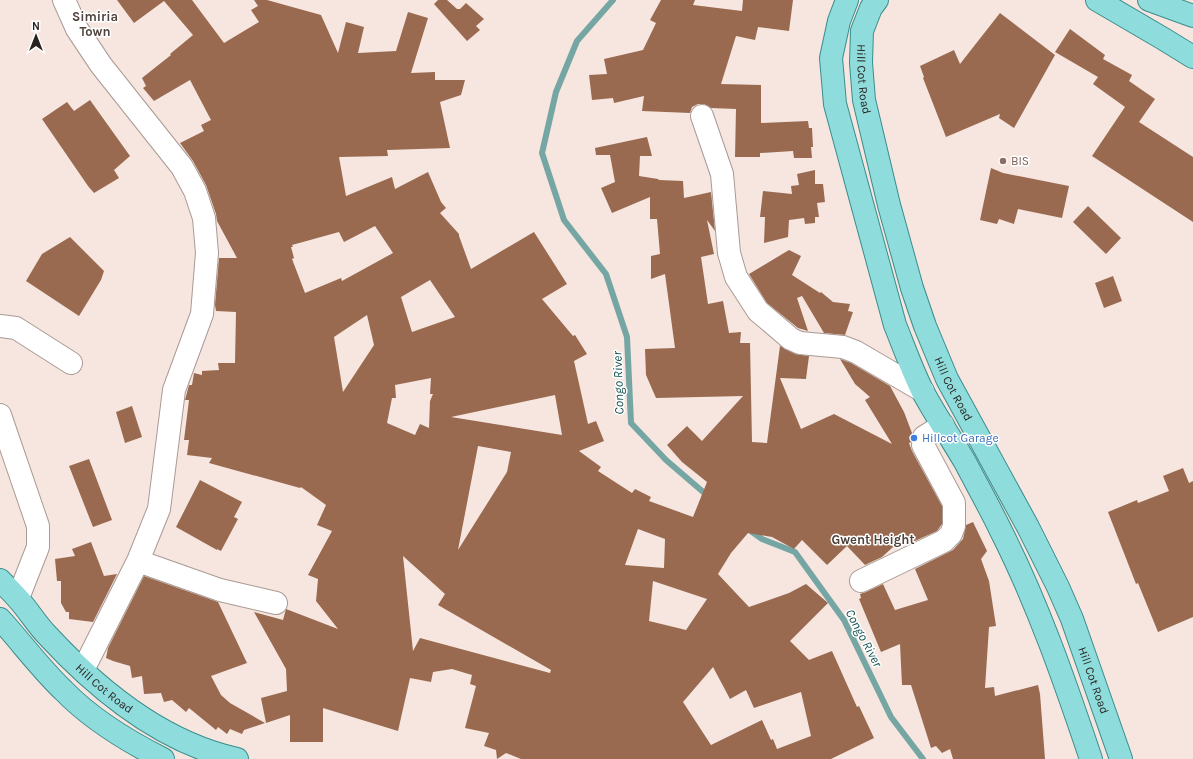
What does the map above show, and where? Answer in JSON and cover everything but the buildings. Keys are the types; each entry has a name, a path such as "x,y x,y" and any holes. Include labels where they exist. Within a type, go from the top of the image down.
{"main road":[{"path":"847,0 839,21 831,58 835,104 895,325 923,391 983,496 1022,575 1074,708 1091,759"},
{"name":"Hill Cot Road","path":"877,0 871,8 862,31 860,63 864,100 889,205 912,288 925,326 947,379 1028,527 1058,587 1072,619 1121,759"},
{"path":"1097,0 1193,58"},
{"path":"1149,0 1193,16"},
{"name":"Hill Cot Road","path":"0,580 18,598 47,635 114,698 146,720 179,738 218,755 237,759"},
{"path":"0,619 63,690 95,718 134,744 163,759"}],"street":[{"path":"64,0 77,29 101,65 182,167 195,191 204,218 207,253 202,314 174,390 158,509 138,561 83,670"},
{"path":"702,116 722,174 729,253 736,277 758,311 791,340 800,343 850,349 923,391"},
{"path":"0,326 16,328 71,362"},
{"path":"0,415 38,526 38,547 18,598"},
{"path":"861,581 944,541 951,534 954,526 954,504 923,445 924,437 943,425"},
{"path":"138,561 220,590 276,603"}],"waterway":[{"name":"Congo River","path":"613,0 577,41 556,92 542,153 564,220 606,274 627,337 631,423 666,460 709,497"},
{"name":"Congo River","path":"748,529 762,539 795,552 844,620 891,717 923,759"}],"place":[{"name":"BIS","path":"1003,161"},
{"name":"Hillcot Garage","path":"914,438"}],"district":[{"name":"Simiria Town","path":"95,24"},
{"name":"Gwent Height","path":"873,539"}]}
